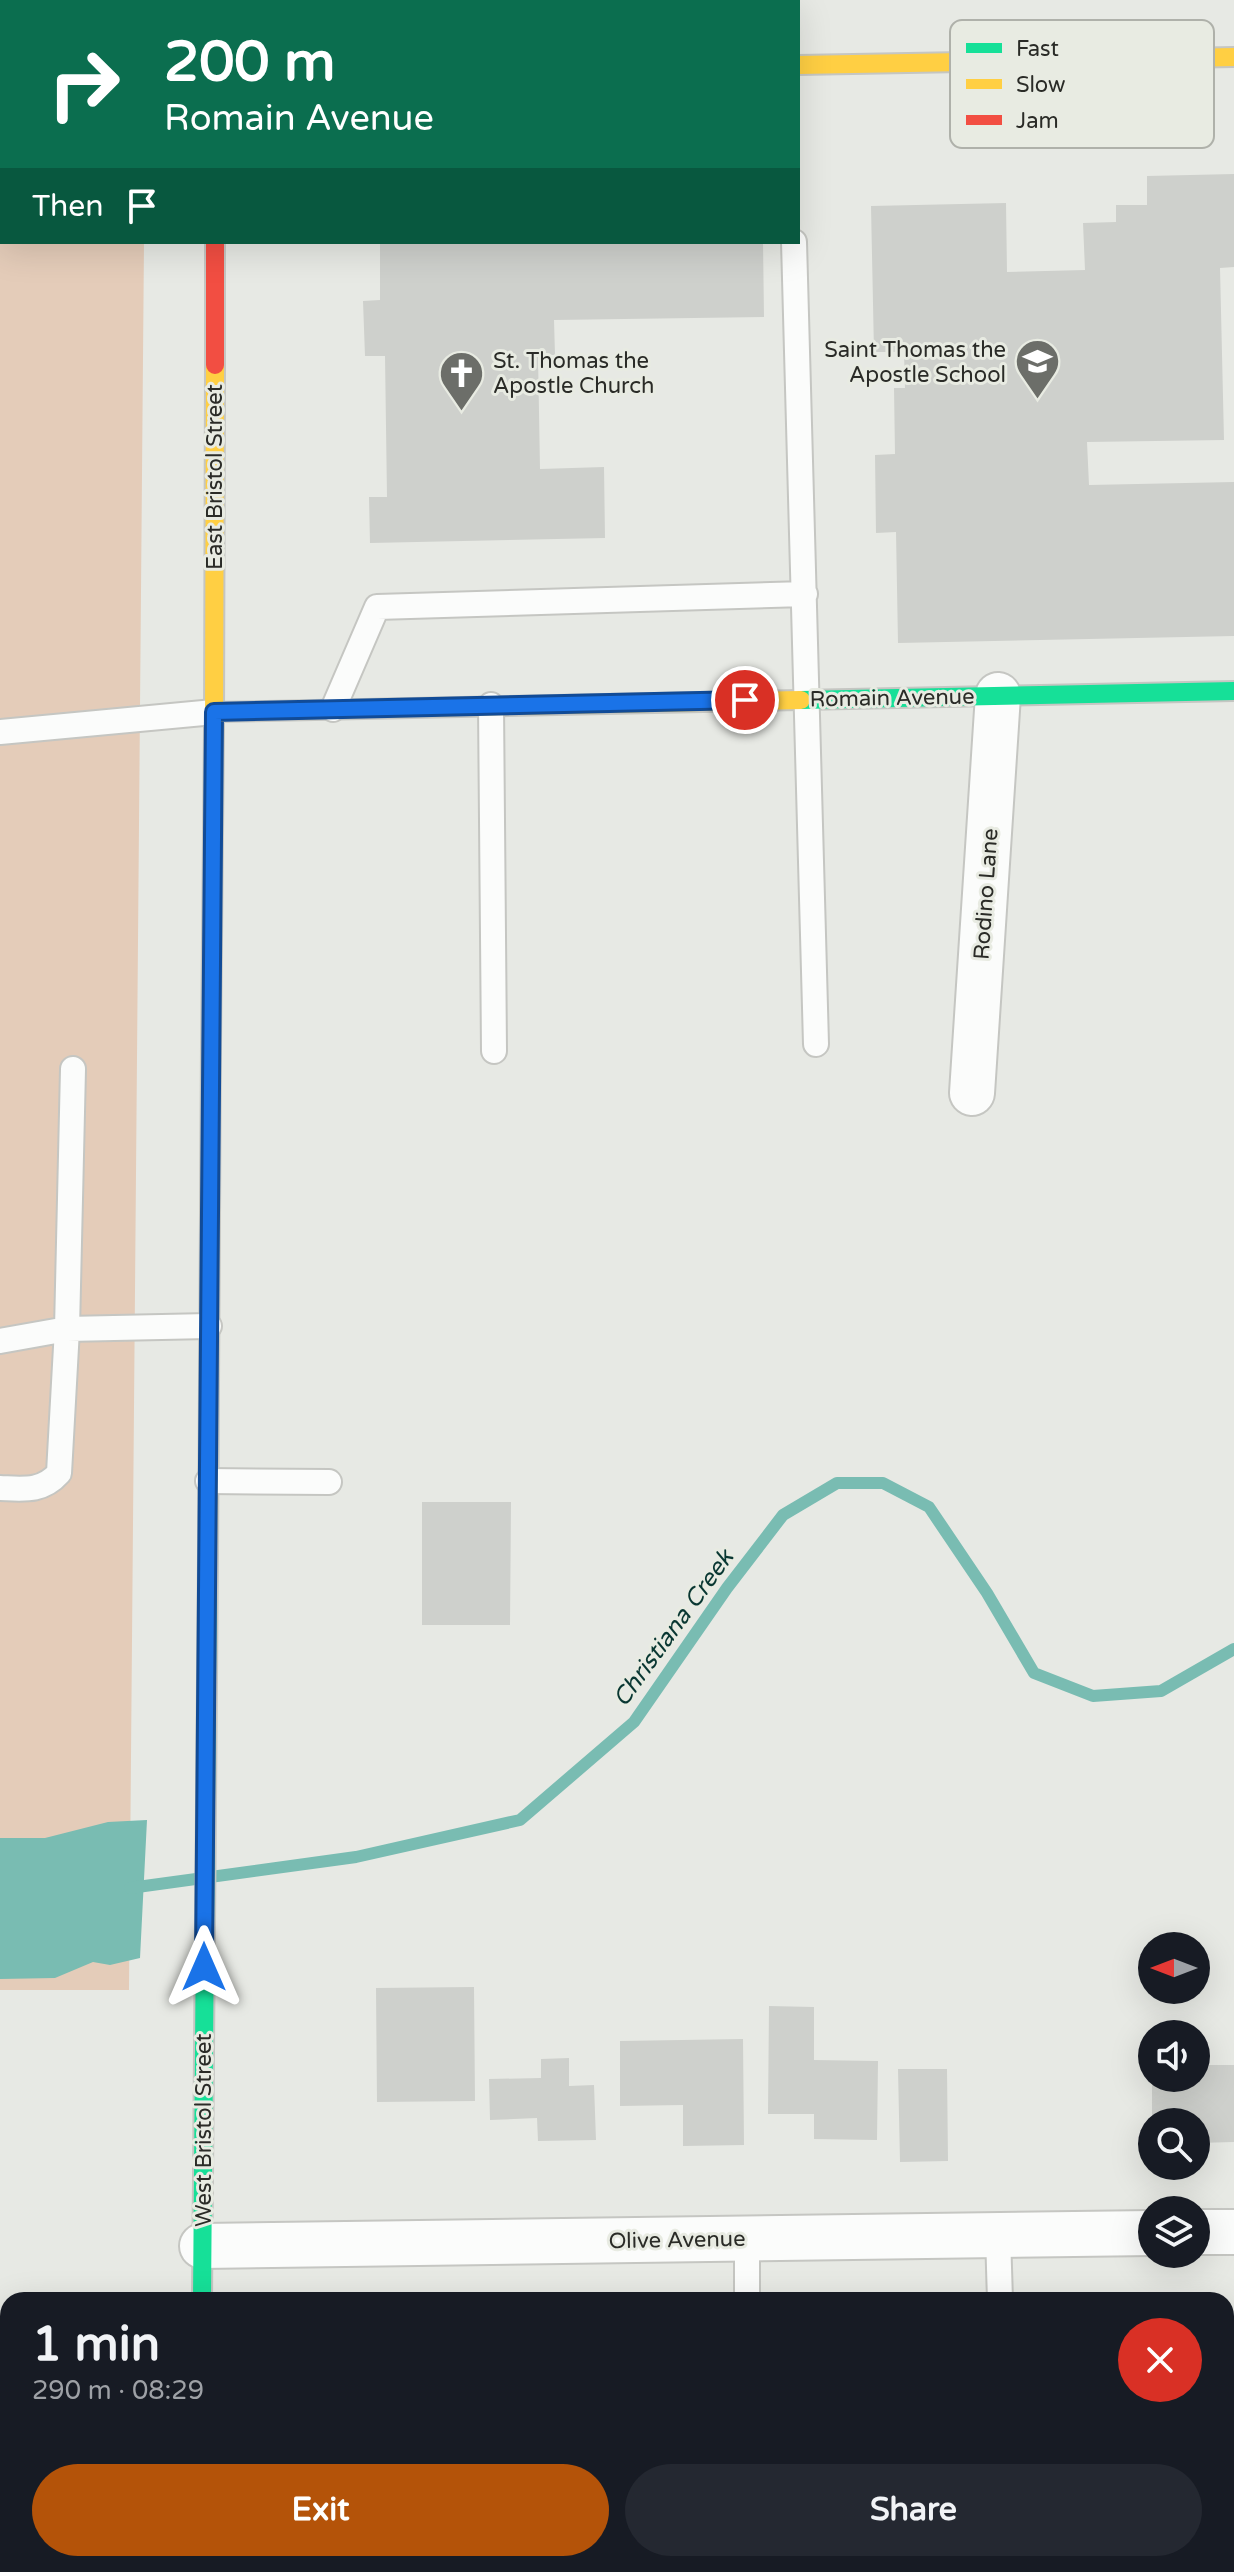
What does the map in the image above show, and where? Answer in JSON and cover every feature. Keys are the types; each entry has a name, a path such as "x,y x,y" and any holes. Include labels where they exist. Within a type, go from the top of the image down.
{"main road":[{"path":"1214,57 1234,57"},
{"path":"800,65 950,62"},
{"name":"East Bristol Street","path":"214,712 215,244"},
{"name":"Romain Avenue","path":"214,712 1234,691"},
{"name":"West Bristol Street","path":"202,2292 214,712"}],"street":[{"name":"Rodino Lane","path":"972,1093 998,695"},
{"path":"1210,2232 1234,2232"},
{"name":"Olive Avenue","path":"202,2246 1138,2233"}],"lane":[{"path":"794,244 816,1044"},
{"path":"333,709 377,607 805,594"},
{"path":"491,705 494,1051"},
{"path":"0,732 214,712"},
{"path":"0,1488 34,1489 51,1482 59,1473 67,1329 73,1069"},
{"path":"0,1341 67,1329 209,1326"},
{"path":"208,1481 329,1482"},
{"path":"998,2235 1000,2292"},
{"path":"747,2238 747,2292"}],"shaded area":[{"path":"0,244 144,244 129,1990 0,1990"}],"water":[{"path":"147,1820 140,1958 110,1965 93,1962 55,1978 0,1979 0,1838 45,1838 108,1822"}],"building":[{"name":"Saint Thomas the Apostle School","path":"1234,174 1234,267 1220,268 1224,440 1087,442 1089,485 1234,482 1234,636 898,643 896,532 876,533 875,455 895,454 894,388 905,388 904,352 874,352 871,206 1006,203 1007,272 1085,270 1083,223 1116,222 1116,205 1147,205 1147,176"},
{"name":"St. Thomas the Apostle Church","path":"380,244 763,244 764,317 554,320 555,355 538,355 540,469 604,467 605,538 370,543 369,497 387,497 385,356 365,356 363,301 380,300"},
{"path":"422,1502 511,1502 510,1625 422,1625"},
{"path":"474,1987 475,2101 377,2102 376,1988"},
{"path":"769,2006 814,2007 814,2060 878,2061 877,2140 814,2139 814,2114 768,2114"},
{"path":"743,2039 744,2145 683,2146 683,2105 620,2106 620,2041"},
{"path":"569,2058 569,2086 594,2085 596,2140 538,2141 537,2118 490,2120 489,2079 541,2078 541,2059"},
{"path":"1210,2065 1234,2065 1234,2142 1210,2143 1210,2108 1152,2108 1152,2092 1210,2092"},
{"path":"898,2069 947,2069 948,2161 900,2162"}],"waterway":[{"name":"Christiana Creek","path":"130,1888 356,1857 520,1820 634,1722 727,1588 783,1515 837,1483 883,1483 929,1507 987,1593 1034,1673 1093,1696 1161,1691 1234,1649"}],"traffic: fast":[{"path":"801,700 1234,691"},
{"path":"202,2292 208,1554"}],"traffic: slow":[{"path":"1214,57 1234,57"},
{"path":"800,65 950,62"},
{"path":"214,728 215,365"},
{"path":"214,712 801,700"},
{"path":"208,1554 211,1045"}],"traffic: jam":[{"path":"215,244 215,365"},
{"path":"211,1045 214,728"}],"place":[{"name":"Saint Thomas the Apostle School","path":"1037,401"},
{"name":"St. Thomas the Apostle Church","path":"462,412"}],"route":[{"path":"204,1967 214,712 745,700"}]}
